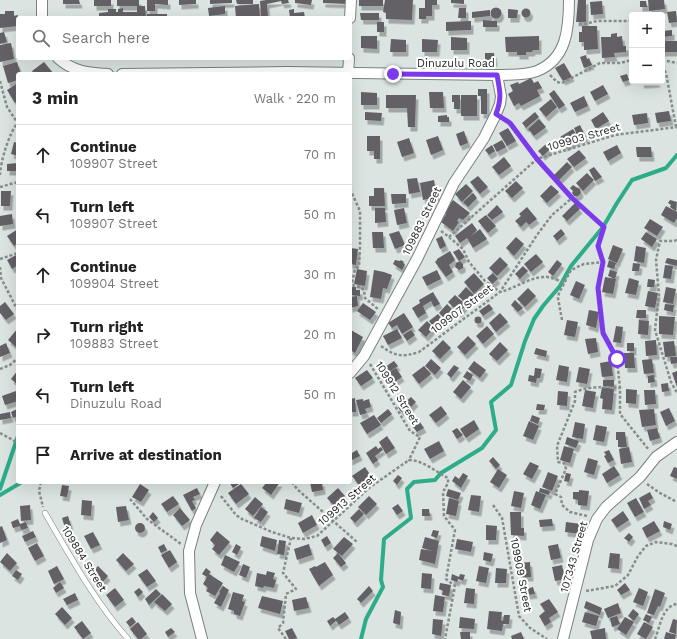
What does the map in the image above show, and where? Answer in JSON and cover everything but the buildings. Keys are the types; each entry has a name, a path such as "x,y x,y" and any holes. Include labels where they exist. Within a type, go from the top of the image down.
{"street":[{"path":"42,0 42,16"},
{"path":"350,16 351,0"},
{"name":"Dinuzulu Road","path":"352,74 497,75 537,71 559,53 566,39 569,23 569,0"},
{"path":"61,60 75,70 83,72"},
{"path":"348,60 348,72"},
{"name":"109883 Street","path":"352,371 364,356 373,340 417,259 454,183 484,138 496,114 501,96 497,75"},
{"name":"107343 Street","path":"563,639 576,593 588,540 597,519 606,507 640,477 656,458 677,442"},
{"path":"202,639 190,593 189,551 196,525 214,484"}],"lane":[{"name":"109884 Street","path":"45,513 85,581 128,639"}],"path":[{"path":"569,23 585,24 597,21 629,21"},
{"path":"545,66 551,77 557,82 562,83 600,63 620,63 629,61"},
{"path":"665,61 677,63"},
{"path":"665,71 677,127"},
{"path":"0,81 7,107 16,119"},
{"path":"496,114 510,123 537,159 572,198 604,227 598,246 603,262 598,288 603,333 617,359 620,388 620,414 656,458"},
{"path":"0,174 1,166 16,127"},
{"name":"109903 Street","path":"450,237 537,159 615,135 677,127"},
{"path":"0,187 16,183"},
{"path":"352,193 360,211 360,246 358,266 355,269 352,283 354,286 360,287 364,290 365,298 386,314"},
{"name":"109907 Street","path":"373,340 390,352 405,356 419,352 500,292 537,235 552,215 572,198"},
{"path":"432,226 450,237 463,249 469,262 485,281 500,292 509,290 526,281 545,276 565,283"},
{"path":"677,240 674,242 660,240 656,260 659,295 655,330 677,393"},
{"path":"0,259 16,254"},
{"path":"562,320 558,298 571,270 584,264 603,262"},
{"path":"0,267 1,278 16,307"},
{"name":"109912 Street","path":"364,356 410,431 420,437 409,460"},
{"path":"0,369 10,365 16,360"},
{"path":"597,519 570,512 562,505 561,497 555,494 566,469 564,463 558,462 557,446 575,402 575,392 582,389 600,386 620,388"},
{"path":"0,433 16,442"},
{"path":"409,460 418,460 448,478 448,483 443,492 444,516 455,530 446,579 455,586 445,639"},
{"name":"109913 Street","path":"214,484 236,515 290,538 304,539 317,536 334,522 369,488 409,460"},
{"path":"640,477 660,494 677,502"},
{"path":"41,484 39,491 45,513"},
{"path":"293,484 297,489 357,542"},
{"path":"130,499 147,518 189,551"},
{"name":"109909 Street","path":"493,505 502,518 519,616 530,628 547,639"},
{"path":"286,639 278,628 283,623 286,594 296,589 283,573 290,538"},
{"path":"576,593 615,586 628,575 638,556 646,546 656,542 677,546"},
{"path":"655,639 666,609 672,604 677,604"}],"waterway":[{"path":"361,639 366,619 383,587 381,580 384,539 411,518 407,489 414,482 435,480 441,473 482,448 496,430 491,402 511,385 525,341 534,319 560,286 571,266 603,227 632,180 666,168 677,155"},
{"path":"0,489 16,442"},
{"path":"0,495 19,484"}],"route":[{"path":"393,74 497,75 501,96 496,114 510,123 537,159 572,198 604,227 598,246 603,262 598,288 603,333 617,359"}]}
